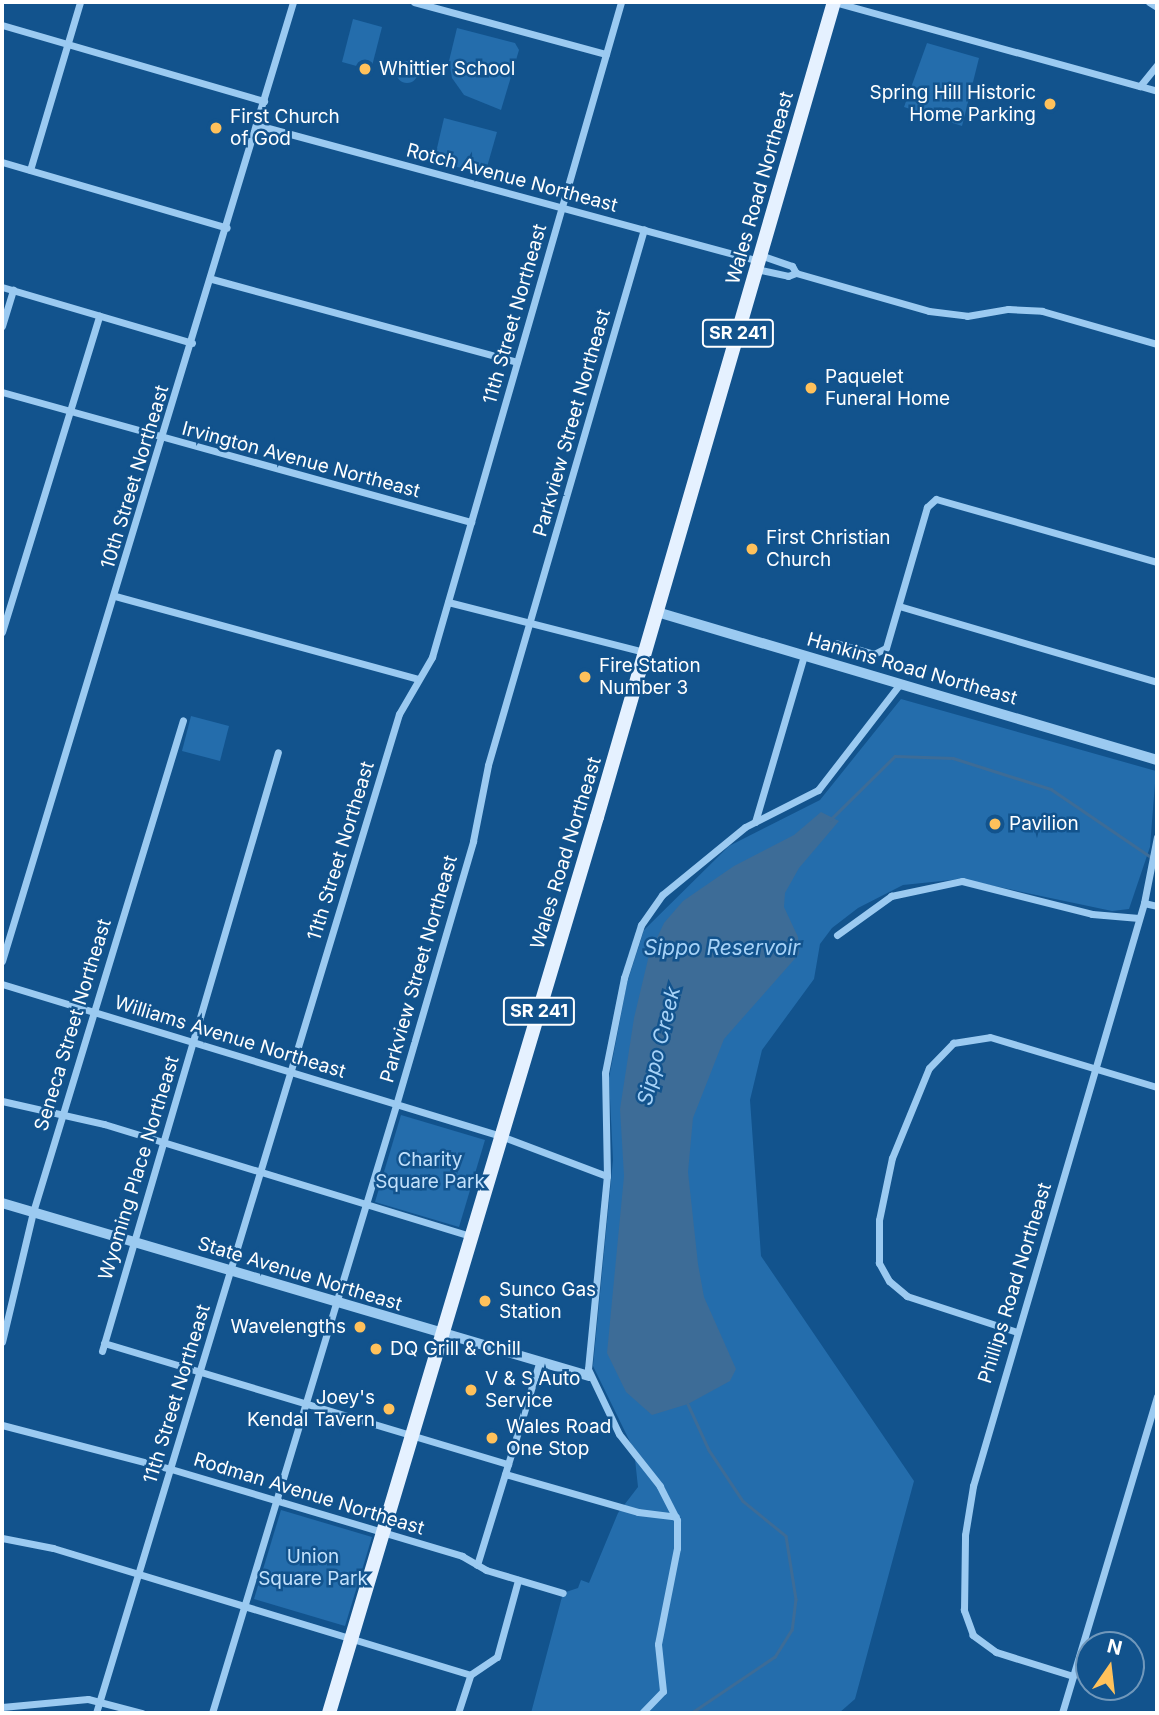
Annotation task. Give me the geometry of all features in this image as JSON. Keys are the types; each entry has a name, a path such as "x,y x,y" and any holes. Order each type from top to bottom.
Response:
{"main road":[{"name":"Wales Road Northeast","path":"329,1713 645,653 834,2"}],"street":[{"path":"30,170 80,2"},
{"name":"10th Street Northeast","path":"2,961 212,279 293,2"},
{"path":"414,2 606,54"},
{"name":"11th Street Northeast","path":"96,1713 399,714 432,657 621,2"},
{"path":"834,2 1157,91"},
{"path":"1149,2 1157,7"},
{"path":"2,25 264,101"},
{"path":"1139,86 1157,65"},
{"name":"Rotch Avenue Northeast","path":"257,125 758,261"},
{"path":"2,162 227,228"},
{"name":"Parkview Street Northeast","path":"212,1713 396,1105 530,623 644,229"},
{"path":"758,261 788,276 796,273 946,315 1042,311 1157,344"},
{"path":"758,261 792,266 796,273"},
{"path":"212,279 517,362"},
{"path":"2,286 192,343"},
{"path":"2,326 13,290"},
{"path":"2,632 99,316"},
{"name":"Irvington Avenue Northeast","path":"2,392 163,439 471,522"},
{"path":"836,643 882,652 899,606 926,510 933,500 946,500 1157,562"},
{"path":"115,596 418,679"},
{"path":"448,602 645,653"},
{"path":"899,606 1157,681"},
{"name":"Hankins Road Northeast","path":"657,612 1157,760"},
{"path":"755,822 804,655"},
{"path":"642,1713 663,1692 658,1644 677,1548 676,1517 660,1486 619,1434 589,1376 607,1176 605,1073 624,978 641,925 662,895 755,822 818,790 900,684"},
{"name":"Seneca Street Northeast","path":"2,1342 33,1212 183,720"},
{"name":"Wyoming Place Northeast","path":"201,1370 103,1347 278,752"},
{"name":"Phillips Road Northeast","path":"1073,1676 990,1649 973,1635 964,1610 967,1517 1017,1332 1144,903 1157,837"},
{"path":"837,935 891,896 962,881 1099,915 1139,918"},
{"path":"1144,903 1157,906"},
{"name":"Williams Avenue Northeast","path":"2,984 192,1041 290,1074 501,1136 607,1176"},
{"path":"1017,1332 926,1304 899,1292 889,1281 877,1250 892,1158 929,1068 953,1043 990,1037 1157,1087"},
{"path":"2,1101 163,1143 471,1236"},
{"name":"State Avenue Northeast","path":"2,1203 441,1335 589,1376"},
{"path":"477,1565 539,1363"},
{"path":"201,1370 508,1464"},
{"path":"1062,1713 1157,1396"},
{"name":"Rodman Avenue Northeast","path":"2,1425 171,1469 462,1556 477,1565 563,1593"},
{"path":"505,1474 638,1512 676,1517"},
{"path":"2,1538 53,1548 470,1675"},
{"path":"458,1713 470,1675 497,1657 518,1580"},
{"path":"2,1707 100,1701 142,1713"}],"green space":[{"path":"353,19 382,27 371,70 342,62"},
{"path":"457,28 515,43 519,50 501,110 464,95 452,78 449,61"},
{"path":"927,43 979,58 962,126 904,107"},
{"path":"407,61 415,64 418,72 415,80 407,83 399,80 396,72 399,64"},
{"path":"444,118 497,132 485,174 434,161"},
{"path":"901,699 1156,771 1150,847 1129,909 1112,911 961,879 903,885 858,908 832,928 820,944 814,979 762,1050 750,1100 761,1256 914,1481 855,1699 839,1713 531,1713 563,1593 578,1588 581,1580 589,1583 618,1513 638,1487 634,1450 593,1366 613,1160 609,1078 627,983 644,930 729,846 820,800"},
{"path":"191,716 229,726 220,761 182,751"},
{"name":"Charity Square Park","path":"401,1115 485,1140 459,1227 375,1202"},
{"name":"Union Square Park","path":"281,1510 372,1537 345,1626 254,1599"}],"water":[{"name":"Sippo Reservoir","path":"821,812 839,821 799,868 785,893 784,907 798,937 799,954 724,1039 693,1118 688,1172 698,1264 704,1297 736,1369 730,1381 688,1404 652,1415 626,1392 607,1353 624,1176 620,1109 634,1018 649,955 664,923 683,901 734,866 794,835"}],"waterway":[{"name":"Sippo Creek","path":"830,820 895,756 953,758 1051,789 1157,861"},
{"name":"Sippo Creek","path":"688,1404 709,1450 743,1501 786,1536 796,1599 792,1630 775,1657 692,1713"}],"place":[{"name":"Whittier School","path":"365,69"},
{"name":"Spring Hill Historic Home Parking","path":"1050,104"},
{"name":"First Church of God","path":"216,128"},
{"name":"Paquelet Funeral Home","path":"811,388"},
{"name":"First Christian Church","path":"752,549"},
{"name":"Fire Station Number 3","path":"585,677"},
{"name":"Pavilion","path":"995,824"},
{"name":"Sunco Gas Station","path":"485,1301"},
{"name":"Wavelengths","path":"360,1327"},
{"name":"DQ Grill & Chill","path":"376,1349"},
{"name":"V & S Auto Service","path":"471,1390"},
{"name":"Joey's Kendal Tavern","path":"389,1409"},
{"name":"Wales Road One Stop","path":"492,1438"}]}
